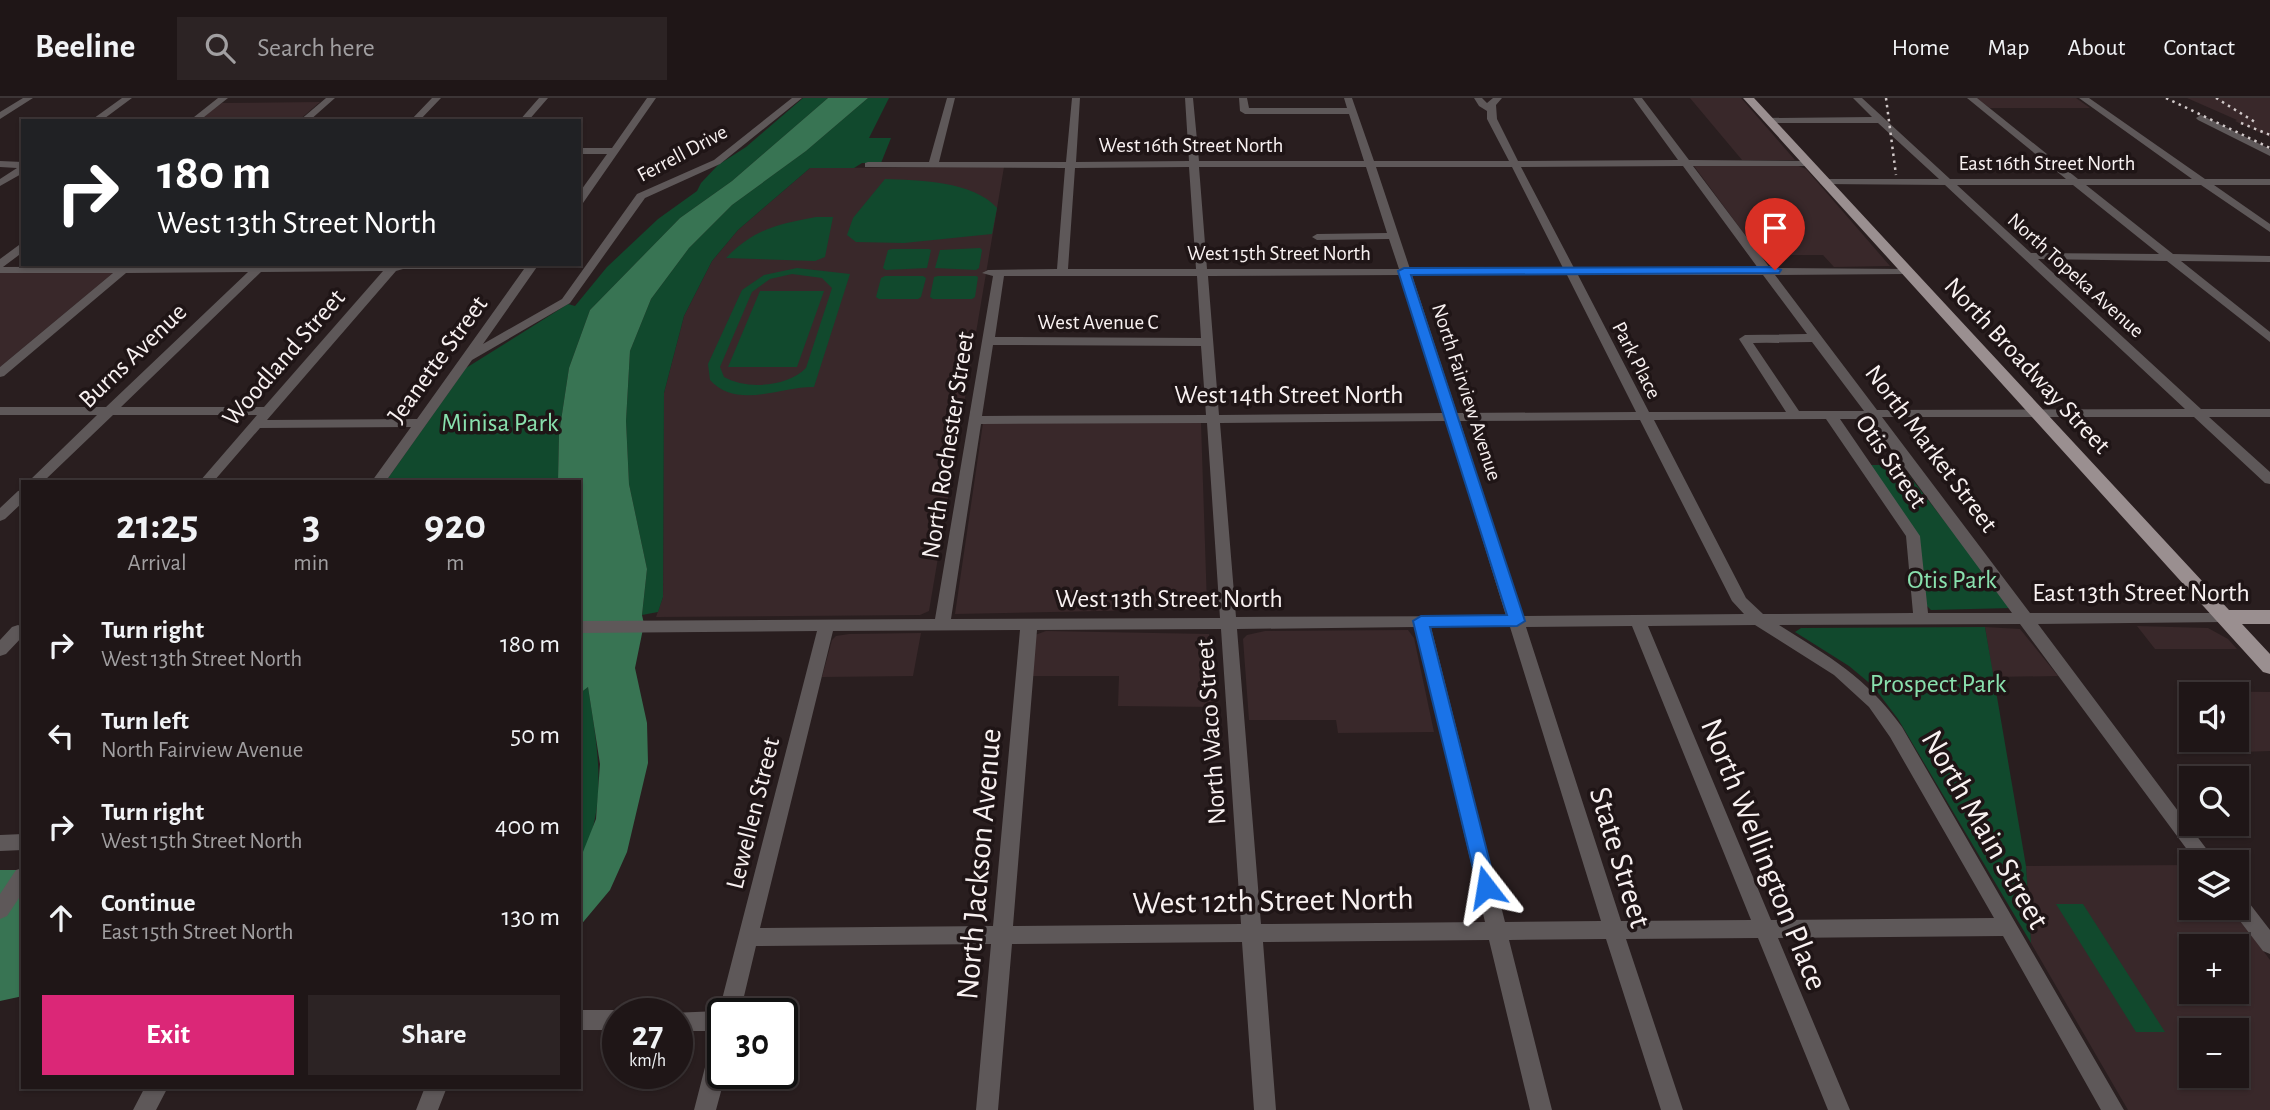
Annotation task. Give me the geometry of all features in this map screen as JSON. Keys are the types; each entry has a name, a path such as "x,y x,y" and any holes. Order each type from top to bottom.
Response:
{"main road":[{"name":"North Broadway Street","path":"1748,98 2270,667"},
{"name":"East 13th Street North","path":"2224,617 2270,617"}],"street":[{"path":"0,116 30,98"},
{"path":"96,119 128,98"},
{"path":"196,119 224,98"},
{"path":"305,119 331,98"},
{"path":"416,119 437,98"},
{"path":"525,119 544,98"},
{"path":"581,198 652,98"},
{"name":"Ferrell Drive","path":"469,357 566,301 641,196 727,155 799,98"},
{"path":"933,165 951,98"},
{"path":"1062,273 1076,98"},
{"name":"North Waco Street","path":"1189,98 1265,1110"},
{"path":"1243,98 1245,111 1352,111"},
{"name":"North Fairview Avenue","path":"1348,98 1517,621"},
{"name":"Park Place","path":"1478,98 1482,104 1495,104 1492,118 1644,416 1740,601 1760,621"},
{"name":"North Market Street","path":"1637,98 2198,850"},
{"name":"North Topeka Avenue","path":"1857,98 2270,480"},
{"path":"1971,98 2270,338"},
{"path":"2083,98 2270,229"},
{"path":"2201,118 2270,153"},
{"path":"1768,120 1881,120"},
{"path":"581,151 615,151"},
{"path":"1515,164 1808,163"},
{"path":"0,164 21,166"},
{"name":"West 16th Street North","path":"868,165 1515,164"},
{"path":"0,183 21,167"},
{"name":"East 16th Street North","path":"1825,182 2270,182"},
{"path":"1317,237 1393,236"},
{"path":"0,264 21,248"},
{"path":"2027,256 2270,259"},
{"path":"0,270 394,266"},
{"name":"Woodland Street","path":"208,480 394,266"},
{"name":"Jeanette Street","path":"380,480 533,266"},
{"path":"0,373 127,267"},
{"name":"Burns Avenue","path":"37,480 260,267"},
{"name":"West 15th Street North","path":"994,273 1906,271"},
{"name":"North Rochester Street","path":"942,624 988,341 994,273"},
{"path":"1795,415 1745,339 1818,338"},
{"name":"West Avenue C","path":"988,341 1207,342"},
{"path":"0,411 268,411"},
{"name":"West 14th Street North","path":"976,419 1875,415 1884,412 2270,413"},
{"name":"Otis Street","path":"1830,415 1913,536 1920,619"},
{"path":"257,424 422,423"},
{"path":"0,516 21,496"},
{"name":"East 13th Street North","path":"1760,621 2224,617"},
{"name":"North Wellington Place","path":"1637,620 1839,1110"},
{"path":"1421,621 1541,1110"},
{"name":"State Street","path":"1517,621 1611,929 1672,1110"},
{"name":"West 13th Street North","path":"581,627 1760,621"},
{"name":"North Main Street","path":"1760,621 1840,671 1875,703 1903,744 2113,1110"},
{"name":"North Jackson Avenue","path":"987,1110 1029,624"},
{"name":"Lewellen Street","path":"733,998 826,626"},
{"path":"0,631 20,631"},
{"path":"0,650 20,631"},
{"path":"0,843 21,842"},
{"path":"0,910 21,879"},
{"path":"2249,913 2263,926 2270,946"},
{"name":"West 12th Street North","path":"749,937 2009,927"},
{"path":"581,1020 602,1020"},
{"path":"144,1110 156,1089"},
{"path":"427,1110 435,1089"},
{"path":"705,1110 710,1089"}],"shaded area":[{"path":"828,98 868,98 806,151 732,205 689,248 651,299 630,351 626,421 629,484 647,569 642,615 644,624 635,668 647,723 648,763 627,852 610,890 581,925 581,857 596,819 600,764 588,687 581,692 581,480 558,480 559,434 569,368 590,310 680,218 732,181"},
{"path":"1690,98 1741,98 1795,160 1742,160"},
{"path":"1976,98 2076,98 2090,108 1990,108"},
{"path":"2187,98 2270,98 2270,137 2235,121 2237,120"},
{"path":"320,102 300,119 200,119 222,103"},
{"path":"1796,165 1806,169 1890,266 1834,267 1823,255 1760,255 1694,166"},
{"path":"1004,167 929,611 920,615 656,617 663,597 664,393 684,316 712,261 738,230 810,168"},
{"path":"0,273 113,273 0,367"},
{"path":"983,423 1201,423 1207,605 1197,609 955,614"},
{"path":"2137,626 2208,628 2228,639 2237,649 2155,649"},
{"path":"1985,627 2020,629 2058,676 1993,677"},
{"path":"1408,630 1414,638 1434,732 1338,733 1336,720 1249,720 1243,639 1247,635 1265,631"},
{"path":"1046,631 1209,634 1216,707 1118,706 1119,676 1029,676 1035,635"},
{"path":"921,633 913,676 822,677 832,640 836,636"},
{"path":"2249,692 2270,692 2270,751 2249,752"},
{"path":"2179,865 2179,920 2241,920 2270,960 2270,1110 2128,1110 2031,943 2026,866"},
{"path":"0,870 21,870 21,996 0,1001"}],"green space":[{"name":"Minisa Park","path":"803,98 828,98 732,181 680,218 590,310 569,368 559,434 558,480 387,480 466,368 568,304 575,306 607,267 658,219 697,191 718,165 746,147"},
{"path":"868,98 889,98 869,138 891,138 881,163 862,163 854,168 810,168 738,230 712,261 684,316 664,393 663,597 658,612 642,615 647,569 629,484 626,421 630,351 651,299 689,248 732,205 806,151"},
{"path":"885,179 944,184 974,192 997,208 992,234 904,243 856,242 847,235 853,218"},
{"path":"816,217 833,217 825,257 815,261 726,258 747,240 767,229"},
{"path":"980,248 979,268 976,270 935,268 940,250"},
{"path":"888,250 931,250 927,268 886,270 883,268"},
{"path":"797,268 850,274 814,387 760,394 733,394 710,380 708,364 742,290 764,275","holes":["792,274 822,278 832,288 806,368 778,383 744,384 724,377 720,367 752,292 770,279"]},
{"path":"923,276 926,278 921,297 879,299 876,297 881,278"},
{"path":"934,277 978,277 975,297 933,299 930,297"},
{"path":"760,291 824,291 797,367 728,367"},
{"name":"Otis Park","path":"1868,465 1901,465 2012,608 1931,610 1925,604 1916,536"},
{"name":"Prospect Park","path":"1985,627 2026,866 2031,943 1898,719 1873,686 1849,666 1795,632 1801,628"},
{"path":"588,687 595,731 598,798 595,820 581,858 581,692"},
{"path":"2056,904 2083,904 2165,1032 2136,1032"}],"railway":[{"path":"1886,98 1896,175"},
{"path":"2166,98 2270,148"},
{"path":"2216,98 2255,122"},
{"path":"2241,123 2270,135"}],"route":[{"path":"1486,887 1421,621 1517,621 1404,271 1775,270"}]}
